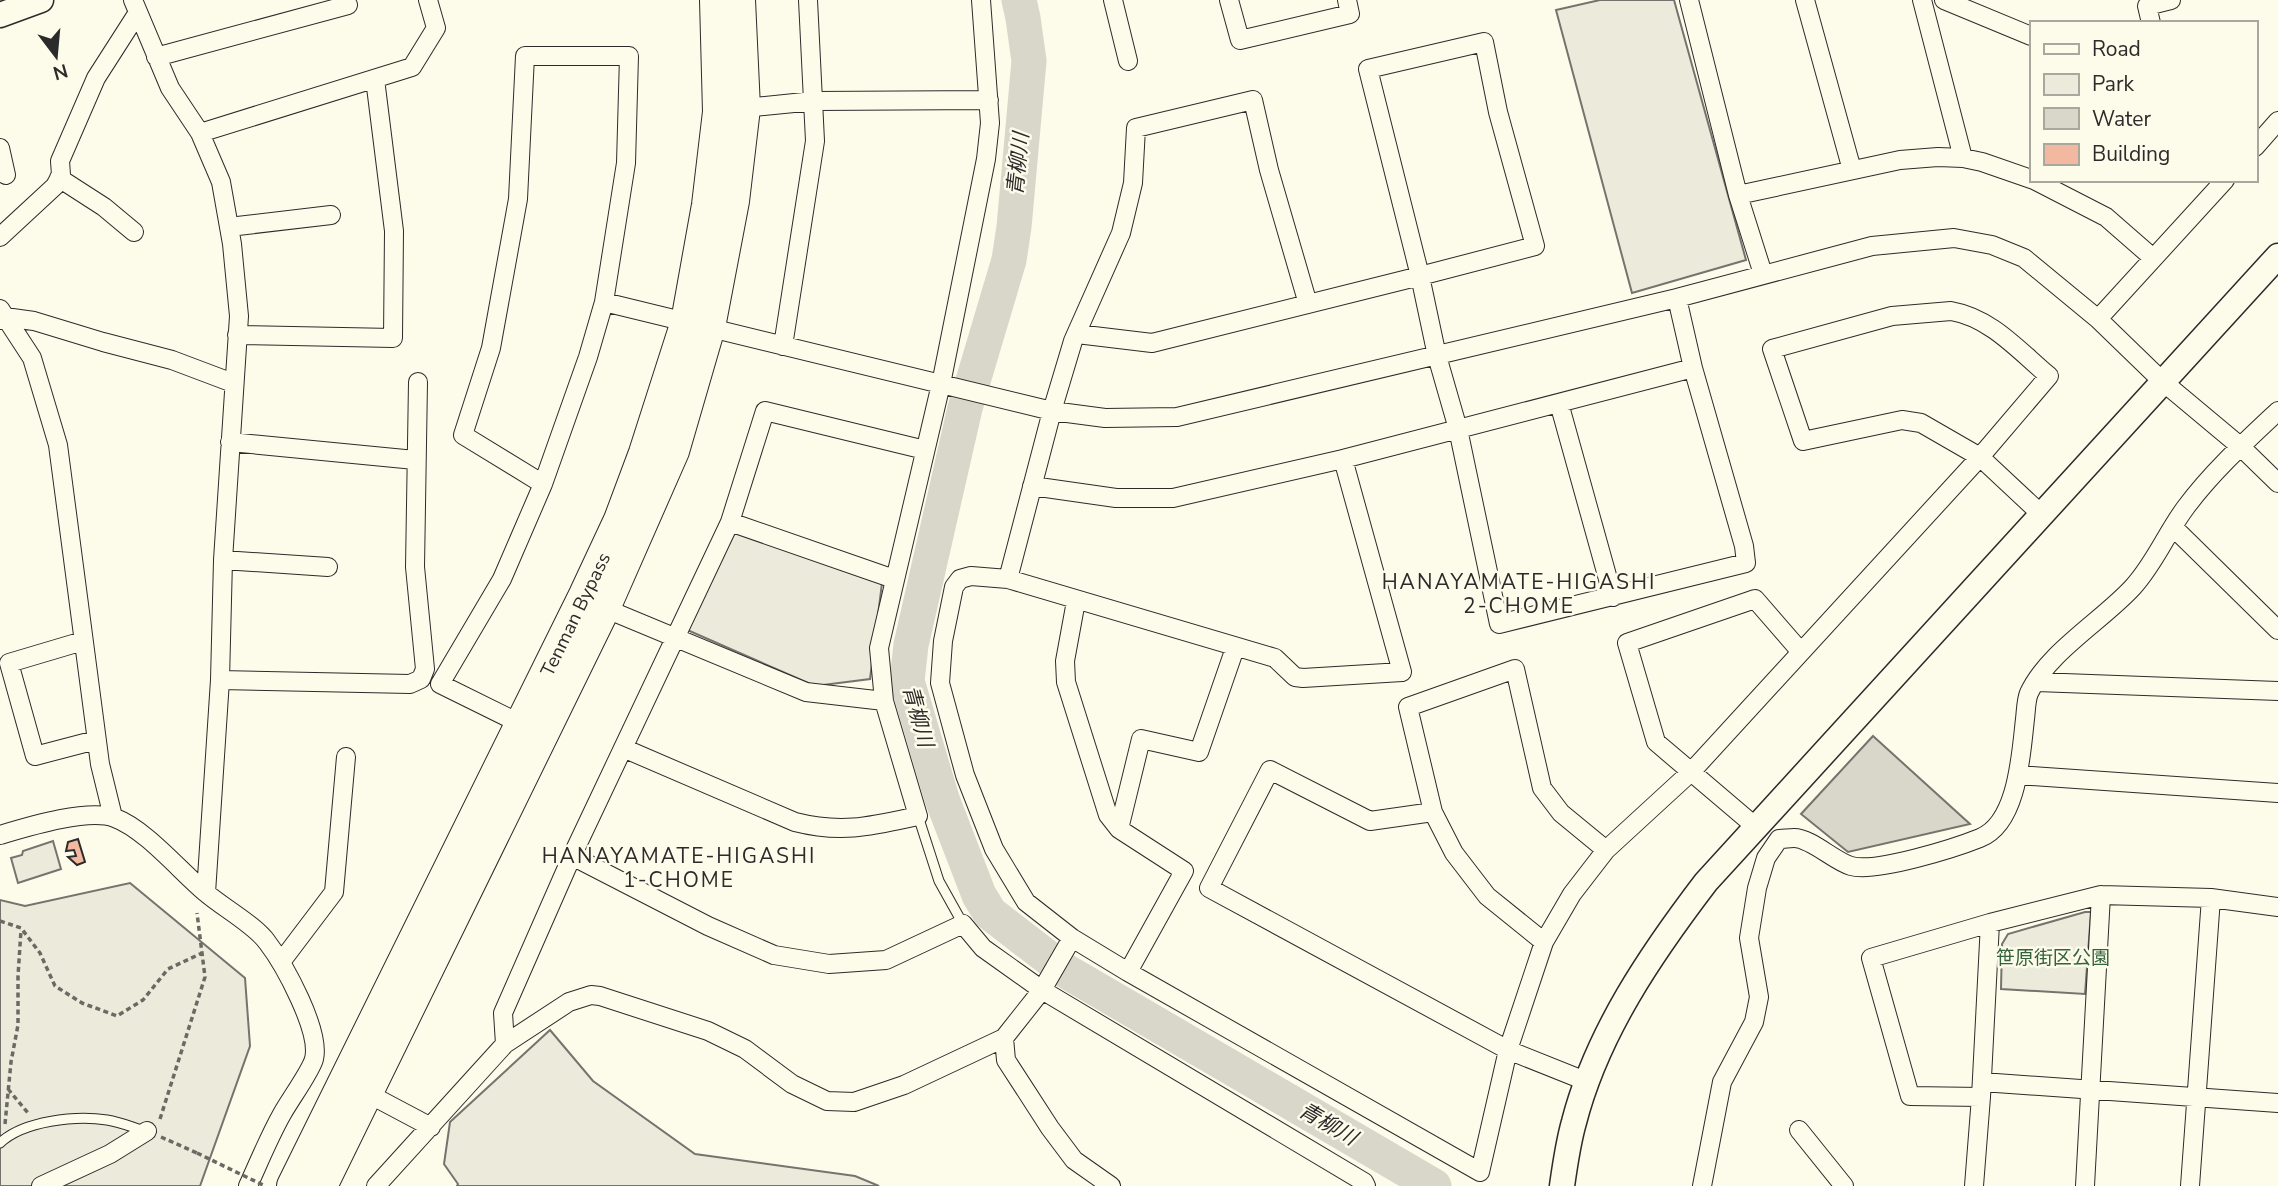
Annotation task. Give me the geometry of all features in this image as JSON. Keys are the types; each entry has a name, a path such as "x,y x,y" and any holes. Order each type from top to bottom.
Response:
{"highway":[{"name":"Tenman Bypass","path":"293,1186 620,520 698,325 719,112 716,0"},
{"name":"Tenman Bypass","path":"321,1186 365,1091 604,608 673,451 698,325 733,201 744,108 739,0"}],"street":[{"path":"0,15 41,0"},
{"path":"200,133 412,67 436,28 428,0"},
{"path":"783,346 815,141 808,0"},
{"path":"623,748 795,822 819,828 857,829 918,816 884,701 879,648 941,384 986,159 990,123 981,0"},
{"path":"1113,0 1128,61"},
{"path":"1229,0 1240,40 1350,14 1347,0"},
{"path":"1689,0 1738,195 1763,274"},
{"path":"1805,0 1852,170"},
{"path":"1922,0 1963,158"},
{"path":"1944,0 2030,36"},
{"path":"2151,21 2147,6 2171,0"},
{"path":"135,7 170,88 200,133 221,183 229,226 239,316 233,383 223,561 220,680 206,893"},
{"path":"0,237 55,186 59,178 60,161 96,78 135,7"},
{"path":"156,57 349,9"},
{"path":"1077,334 1152,343 1420,276 1535,246 1499,112 1484,42 1368,69 1420,276 1437,356 1458,429 1499,624 1746,563 1744,546 1693,368 1677,298"},
{"path":"521,724 440,684 502,579 543,484 604,302 626,163 629,56 525,56 518,199 491,348 463,435 543,484"},
{"path":"237,335 393,338 394,231 375,79"},
{"path":"744,108 814,101 989,100"},
{"path":"1008,579 1052,411 1077,334 1121,233 1133,183 1136,128 1253,100 1269,170 1308,304"},
{"path":"2257,144 2278,121"},
{"path":"0,148 6,175"},
{"path":"1738,195 1900,160 1938,157 1982,162 2030,179"},
{"path":"59,178 104,207 134,232"},
{"path":"2039,182 2106,218 2153,258"},
{"path":"2098,319 2223,182"},
{"path":"229,226 331,215"},
{"path":"604,302 1052,411 1105,418 1177,417 1677,298 1872,246 1954,238 1992,246 2024,258 2098,319 2162,381 2241,447 2278,483"},
{"path":"1562,1186 1574,1121 1588,1082 1615,1022 1668,932 1706,883 1756,827 2278,256"},
{"path":"1343,459 1402,672 1295,677 1275,659 1008,579 971,576 960,579 954,587 943,641 940,683 965,775 994,849 1026,902 1072,938 1128,972 1480,1172 1508,1050 1544,942 1572,894 1606,850 1692,771 1980,457 2049,376 1988,324 1971,314 1951,311 1892,316 1772,349 1803,442 1902,420 1921,422 1980,457 2041,514"},
{"path":"2,315 34,321 172,359 233,383"},
{"path":"2,315 32,358 58,445 96,740 113,817"},
{"path":"1032,486 1116,498 1172,498 1343,459 1693,368"},
{"path":"220,680 410,684 421,679 425,668 415,567 418,382"},
{"path":"1559,402 1613,597"},
{"path":"505,1044 503,1013 572,856 730,522 765,411 925,450"},
{"path":"1702,1186 1722,1082 1754,1022 1759,997 1749,937 1757,888 1766,858 1779,839 1797,838 1850,865 1868,868 1906,860 1983,837 2008,808 2018,775 2029,694 2036,682 2054,658 2133,587 2185,508 2278,411"},
{"path":"230,442 415,460"},
{"path":"730,522 894,579"},
{"path":"2174,528 2278,630"},
{"path":"223,561 328,566"},
{"path":"1756,827 1656,742 1627,643 1755,599 1801,652"},
{"path":"1076,601 1065,661 1066,682 1108,816 1119,829 1184,871 1128,972"},
{"path":"604,608 806,692 884,701"},
{"path":"83,641 9,663 35,756 96,740"},
{"path":"1119,829 1141,739 1199,752 1235,648"},
{"path":"1544,942 1487,896 1454,853 1433,812 1408,707 1514,669 1542,788 1561,813 1606,850"},
{"path":"2036,682 2278,691"},
{"path":"281,962 334,892 346,757"},
{"path":"1433,812 1370,821 1270,771 1209,888 1508,1050 1588,1082"},
{"path":"2018,775 2278,793"},
{"path":"0,835 40,823 74,817 113,817 129,825 206,893 265,939 294,986 313,1035 314,1058 281,1116 248,1186"},
{"path":"572,856 708,926 774,955 829,964 886,960 963,924 983,948 1042,990 1364,1182 1366,1186"},
{"path":"2085,1186 2101,895"},
{"path":"2278,906 2211,898 2101,895 1990,923 1871,958 1910,1096 1982,1089 2090,1089 2278,1103"},
{"path":"2190,1186 2211,898"},
{"path":"1974,1186 1990,923"},
{"path":"376,1186 505,1044 569,1002 591,995 600,996 708,1031 745,1049 792,1084 827,1101 854,1102 904,1085 1004,1038 1042,990 1072,938"},
{"path":"1004,1038 1006,1060 1050,1128 1074,1160 1111,1186"},
{"path":"365,1091 431,1127"},
{"path":"1800,1130 1844,1186"},
{"path":"41,1186 110,1154 148,1131"}],"lane":[{"path":"918,816 939,881 963,924"},
{"path":"2,1141 9,1134 55,1120 105,1120 148,1131"}],"path":[{"path":"197,912 205,977 159,1121 148,1131 265,1186"},
{"path":"0,921 22,928 40,953 55,986 82,1003 117,1016 143,1000 168,969 202,953"},
{"path":"2,1141 18,1025 22,928"},
{"path":"8,1089 38,1125"}],"green space":[{"path":"1600,0 1674,0 1746,260 1632,293 1556,10"},
{"path":"735,532 882,583 870,679 815,686 685,629"},
{"path":"130,883 245,978 250,1046 200,1186 0,1186 0,900 25,906"},
{"name":"笹原街区公園","path":"2091,912 2085,994 2001,989 2002,944 2008,934"},
{"path":"550,1030 593,1081 695,1154 855,1176 879,1186 457,1186 444,1164 450,1122"}],"shaded area":[{"path":"53,841 61,869 18,883 11,858"}],"water":[{"path":"1873,736 1970,824 1848,852 1801,814"}],"building":[{"path":"78,839 85,862 77,865 68,857 76,856 74,850 66,851 68,842"}],"waterway":[{"name":"青柳川","path":"1019,0 1029,61 1009,260 965,408 911,645 907,681 942,799 979,895 990,913 1064,970 1434,1186"}],"district":[{"name":"HANAYAMATE-HIGASHI 2-CHOME","path":"1519,594"},
{"name":"HANAYAMATE-HIGASHI 1-CHOME","path":"679,868"}]}
